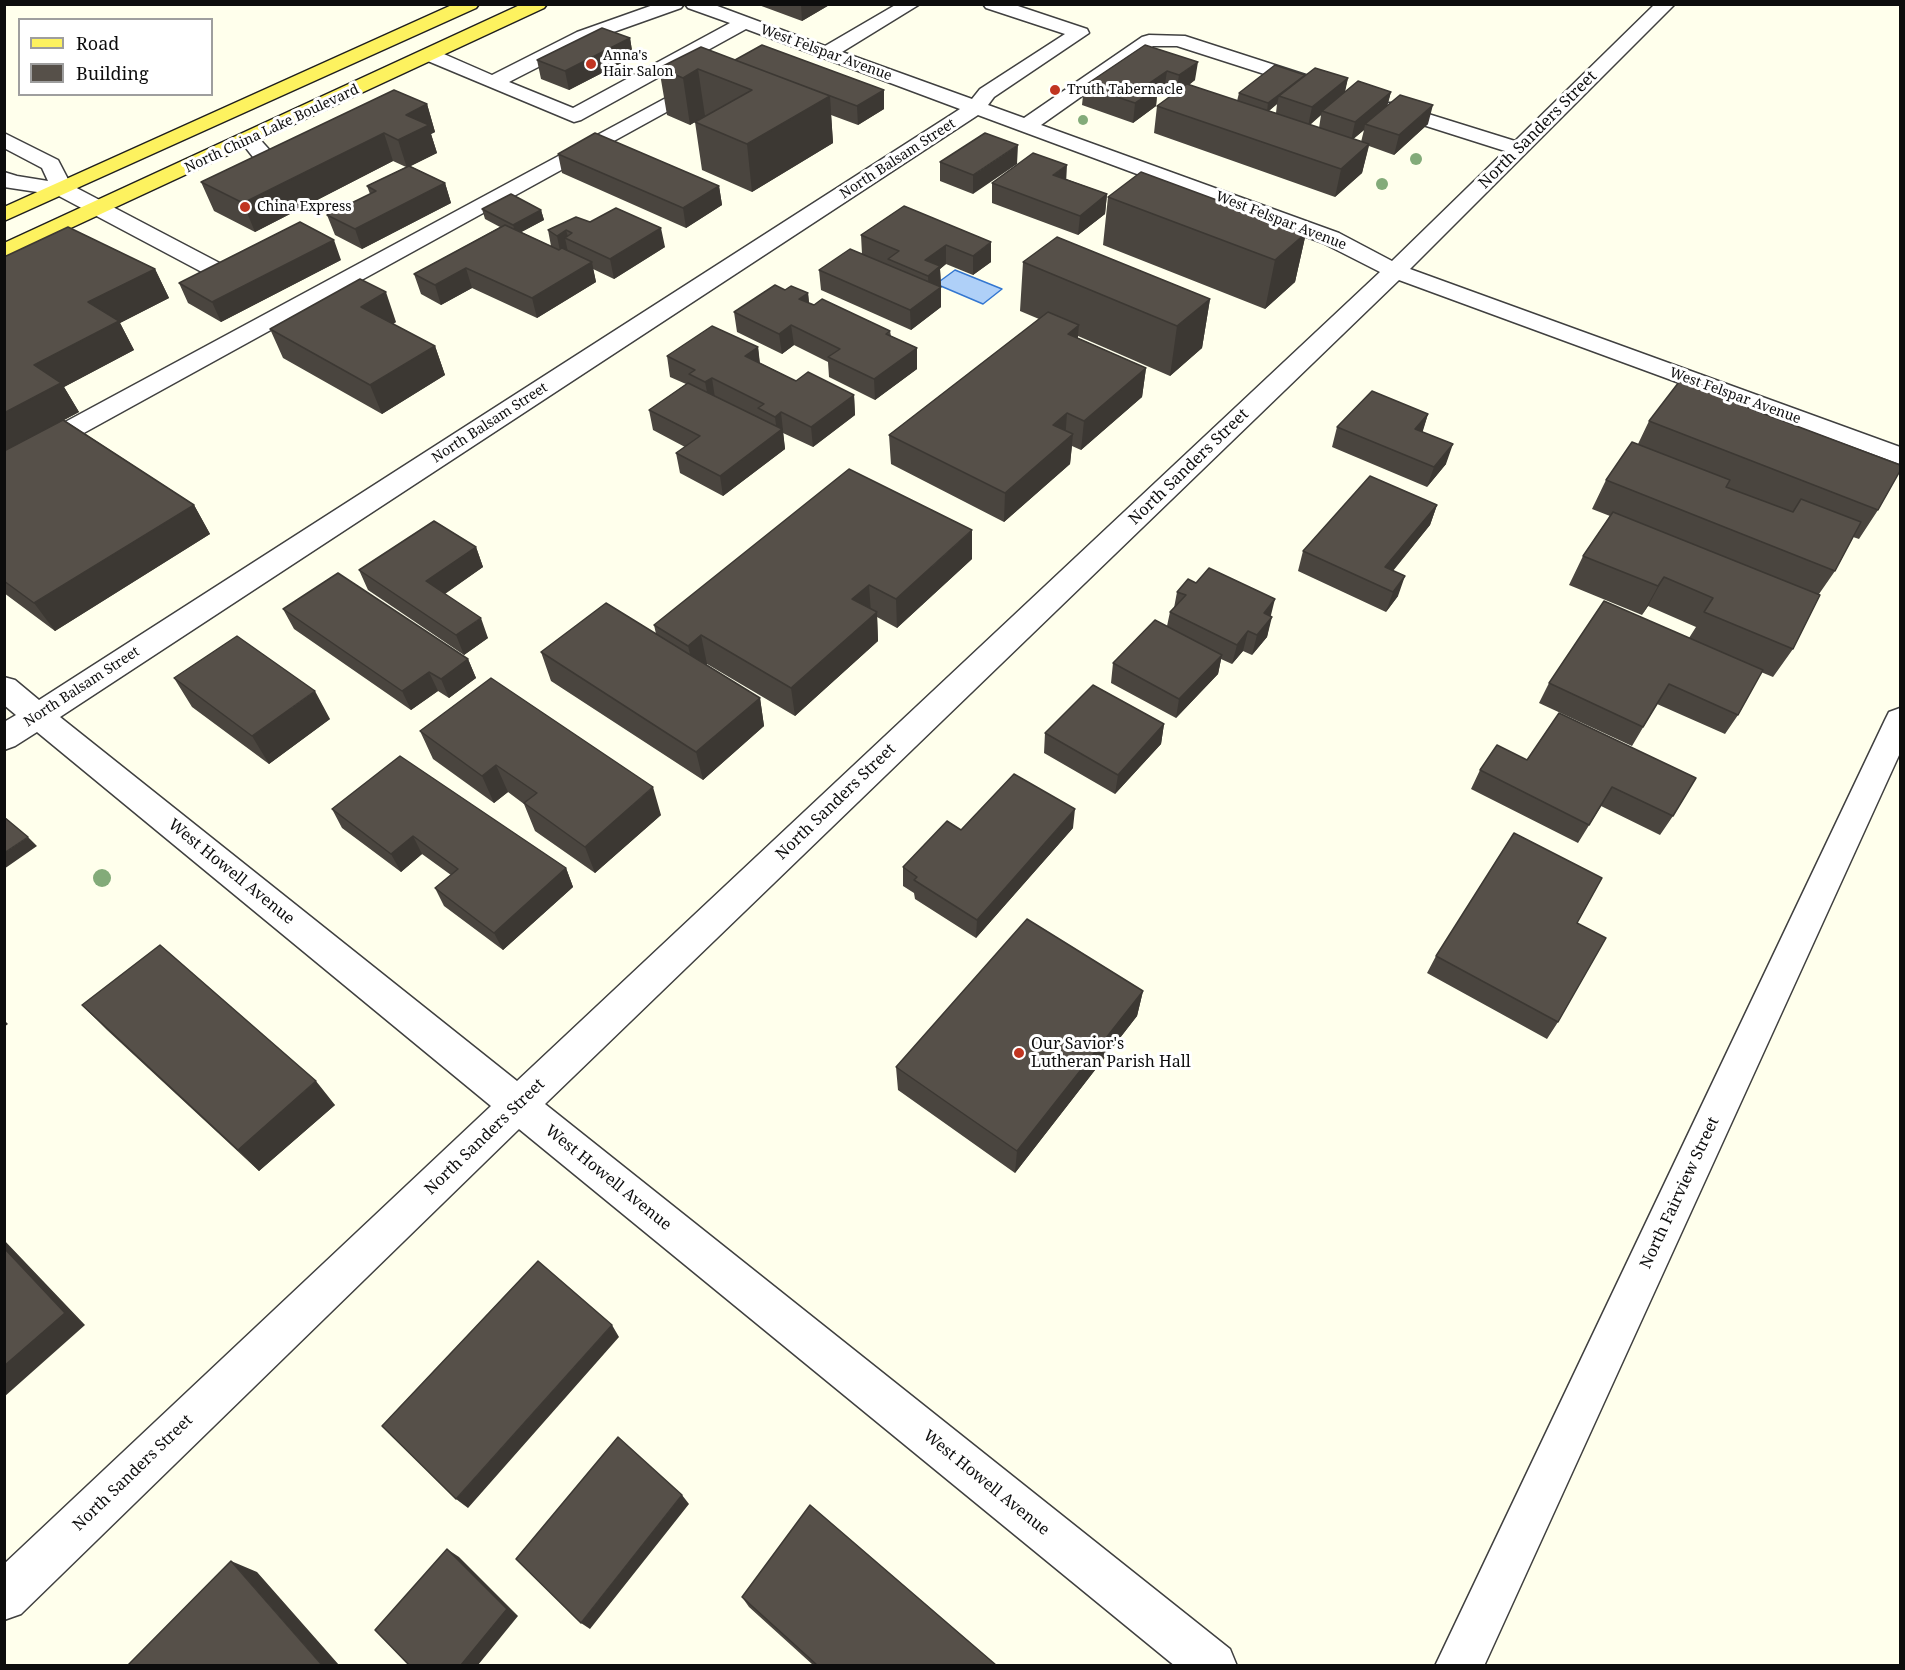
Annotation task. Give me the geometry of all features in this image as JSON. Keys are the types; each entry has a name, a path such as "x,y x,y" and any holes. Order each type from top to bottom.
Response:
{"main road":[{"name":"North China Lake Boulevard","path":"4,215 470,4"},
{"name":"North China Lake Boulevard","path":"4,252 538,4"}],"street":[{"path":"493,82 584,36 675,4"},
{"name":"West Felspar Avenue","path":"694,4 1331,238 1395,272 1900,456"},
{"path":"826,53 911,4"},
{"name":"North Balsam Street","path":"4,738 975,108 987,93 1080,33 992,4"},
{"name":"North Sanders Street","path":"4,1597 1395,272 1666,4"},
{"path":"430,55 574,116 744,23"},
{"path":"622,24 651,35"},
{"path":"766,50 787,39"},
{"path":"1026,126 1149,41 1178,40 1325,87"},
{"path":"671,43 691,50"},
{"path":"4,466 724,73"},
{"path":"1371,102 1519,149"},
{"path":"4,139 51,164 62,189"},
{"path":"249,139 276,169"},
{"path":"4,178 11,182 62,189 223,274"},
{"name":"West Howell Avenue","path":"4,688 518,1106 1213,1665"},
{"name":"North Fairview Street","path":"1459,1665 1900,720"}],"water":[{"path":"955,270 1002,289 983,304 936,284"}],"building":[{"path":"602,28 630,38 565,71 537,60"},
{"path":"762,45 884,90 857,106 735,60"},
{"path":"1145,45 1198,62 1179,75 1167,71 1148,84 1158,87 1135,103 1084,86"},
{"path":"701,47 830,96 747,144 695,122 752,90 698,69 683,78 659,68"},
{"path":"1275,65 1305,75 1268,103 1239,93"},
{"path":"1315,68 1348,78 1312,107 1279,96"},
{"path":"1358,81 1391,92 1355,122 1322,111"},
{"path":"1187,84 1369,144 1341,169 1157,106"},
{"path":"394,90 427,104 406,115 429,125 398,140 384,133 243,203 201,182"},
{"path":"1400,95 1433,105 1399,135 1365,124"},
{"path":"595,133 719,186 683,208 558,154"},
{"path":"985,133 1018,145 973,175 940,162"},
{"path":"1033,153 1067,165 1053,175 1107,194 1080,216 992,183"},
{"path":"409,166 445,183 355,229 327,215 376,191 367,186"},
{"path":"1141,172 1306,233 1275,260 1108,197"},
{"path":"511,194 541,210 513,225 482,209"},
{"path":"904,206 991,242 973,256 946,245 925,260 940,266 928,276 888,259 899,251 861,235"},
{"path":"616,208 661,228 610,259 565,238 572,233 566,230 557,236 548,230 576,217 590,222"},
{"path":"300,222 334,240 212,302 179,283"},
{"path":"505,225 559,250 562,248 592,262 532,298 466,268 435,285 414,274"},
{"path":"68,227 155,269 88,302 119,321 34,365 61,383 4,413 4,257"},
{"path":"1057,237 1210,299 1177,326 1023,262"},
{"path":"850,249 941,287 910,310 819,270"},
{"path":"360,279 386,292 361,307 435,346 370,385 270,329"},
{"path":"775,285 785,290 791,286 808,293 799,299 814,305 822,299 890,331 886,334 917,348 874,379 828,357 840,349 791,325 779,334 734,312"},
{"path":"1048,312 1079,325 1068,334 1146,368 1084,421 1067,413 1053,425 1073,434 1005,493 889,435"},
{"path":"712,326 758,347 745,356 796,381 808,372 854,395 811,427 781,412 775,417 758,408 764,404 712,378 705,382 689,374 695,370 667,356"},
{"path":"1682,378 1749,402 1746,407 1900,465 1900,471 1878,510 1649,421"},
{"path":"688,383 782,429 720,476 676,453 700,436 649,410"},
{"path":"1372,391 1428,414 1415,429 1453,444 1434,467 1337,427"},
{"path":"63,420 194,505 34,603 4,581 4,451"},
{"path":"1632,442 1730,480 1726,487 1793,512 1801,499 1861,522 1835,571 1606,480"},
{"path":"849,469 972,530 896,599 869,585 852,599 877,612 791,688 701,635 688,646 654,625"},
{"path":"1370,476 1437,505 1385,567 1405,576 1393,592 1303,551"},
{"path":"1613,512 1820,595 1793,649 1704,612 1713,598 1664,577 1658,586 1583,556"},
{"path":"434,521 476,547 426,581 481,618 456,635 359,570"},
{"path":"1209,568 1275,599 1264,613 1272,617 1257,635 1248,631 1237,645 1170,612 1186,595 1177,592 1188,579 1196,583"},
{"path":"338,573 468,659 441,679 429,672 402,691 283,609"},
{"path":"1604,601 1763,670 1738,715 1669,684 1643,727 1549,683"},
{"path":"606,603 760,698 696,752 541,652"},
{"path":"1155,620 1222,655 1179,699 1113,663"},
{"path":"237,636 315,691 252,736 174,678"},
{"path":"491,678 653,787 585,847 524,803 537,793 496,765 482,776 420,731"},
{"path":"1093,685 1164,724 1118,775 1045,733"},
{"path":"1559,713 1696,778 1673,816 1612,787 1589,825 1480,770 1497,745 1527,760"},
{"path":"400,756 566,868 494,933 435,888 458,869 413,836 391,854 332,809"},
{"path":"1014,774 1075,809 977,920 914,880 917,877 903,867 947,821 961,830"},
{"path":"4,817 28,837 4,853"},
{"path":"1514,833 1602,878 1577,923 1606,938 1558,1022 1436,956"},
{"name":"Our Savior's Lutheran Parish Hall","path":"1027,919 1143,991 1017,1151 896,1067"},
{"path":"160,945 316,1081 238,1150 82,1005"},
{"path":"4,1248 65,1313 4,1366"},
{"path":"538,1261 612,1325 456,1499 382,1426"},
{"path":"618,1437 682,1495 581,1623 516,1559"},
{"path":"810,1505 996,1665 817,1665 742,1597"},
{"path":"447,1549 507,1609 461,1665 409,1665 375,1630"},
{"path":"231,1561 322,1665 128,1665"}],"place":[{"name":"Anna's Hair Salon","path":"591,64"},
{"name":"Truth Tabernacle","path":"1055,90"},
{"name":"China Express","path":"245,207"},
{"name":"Our Savior's Lutheran Parish Hall","path":"1019,1053"}]}
